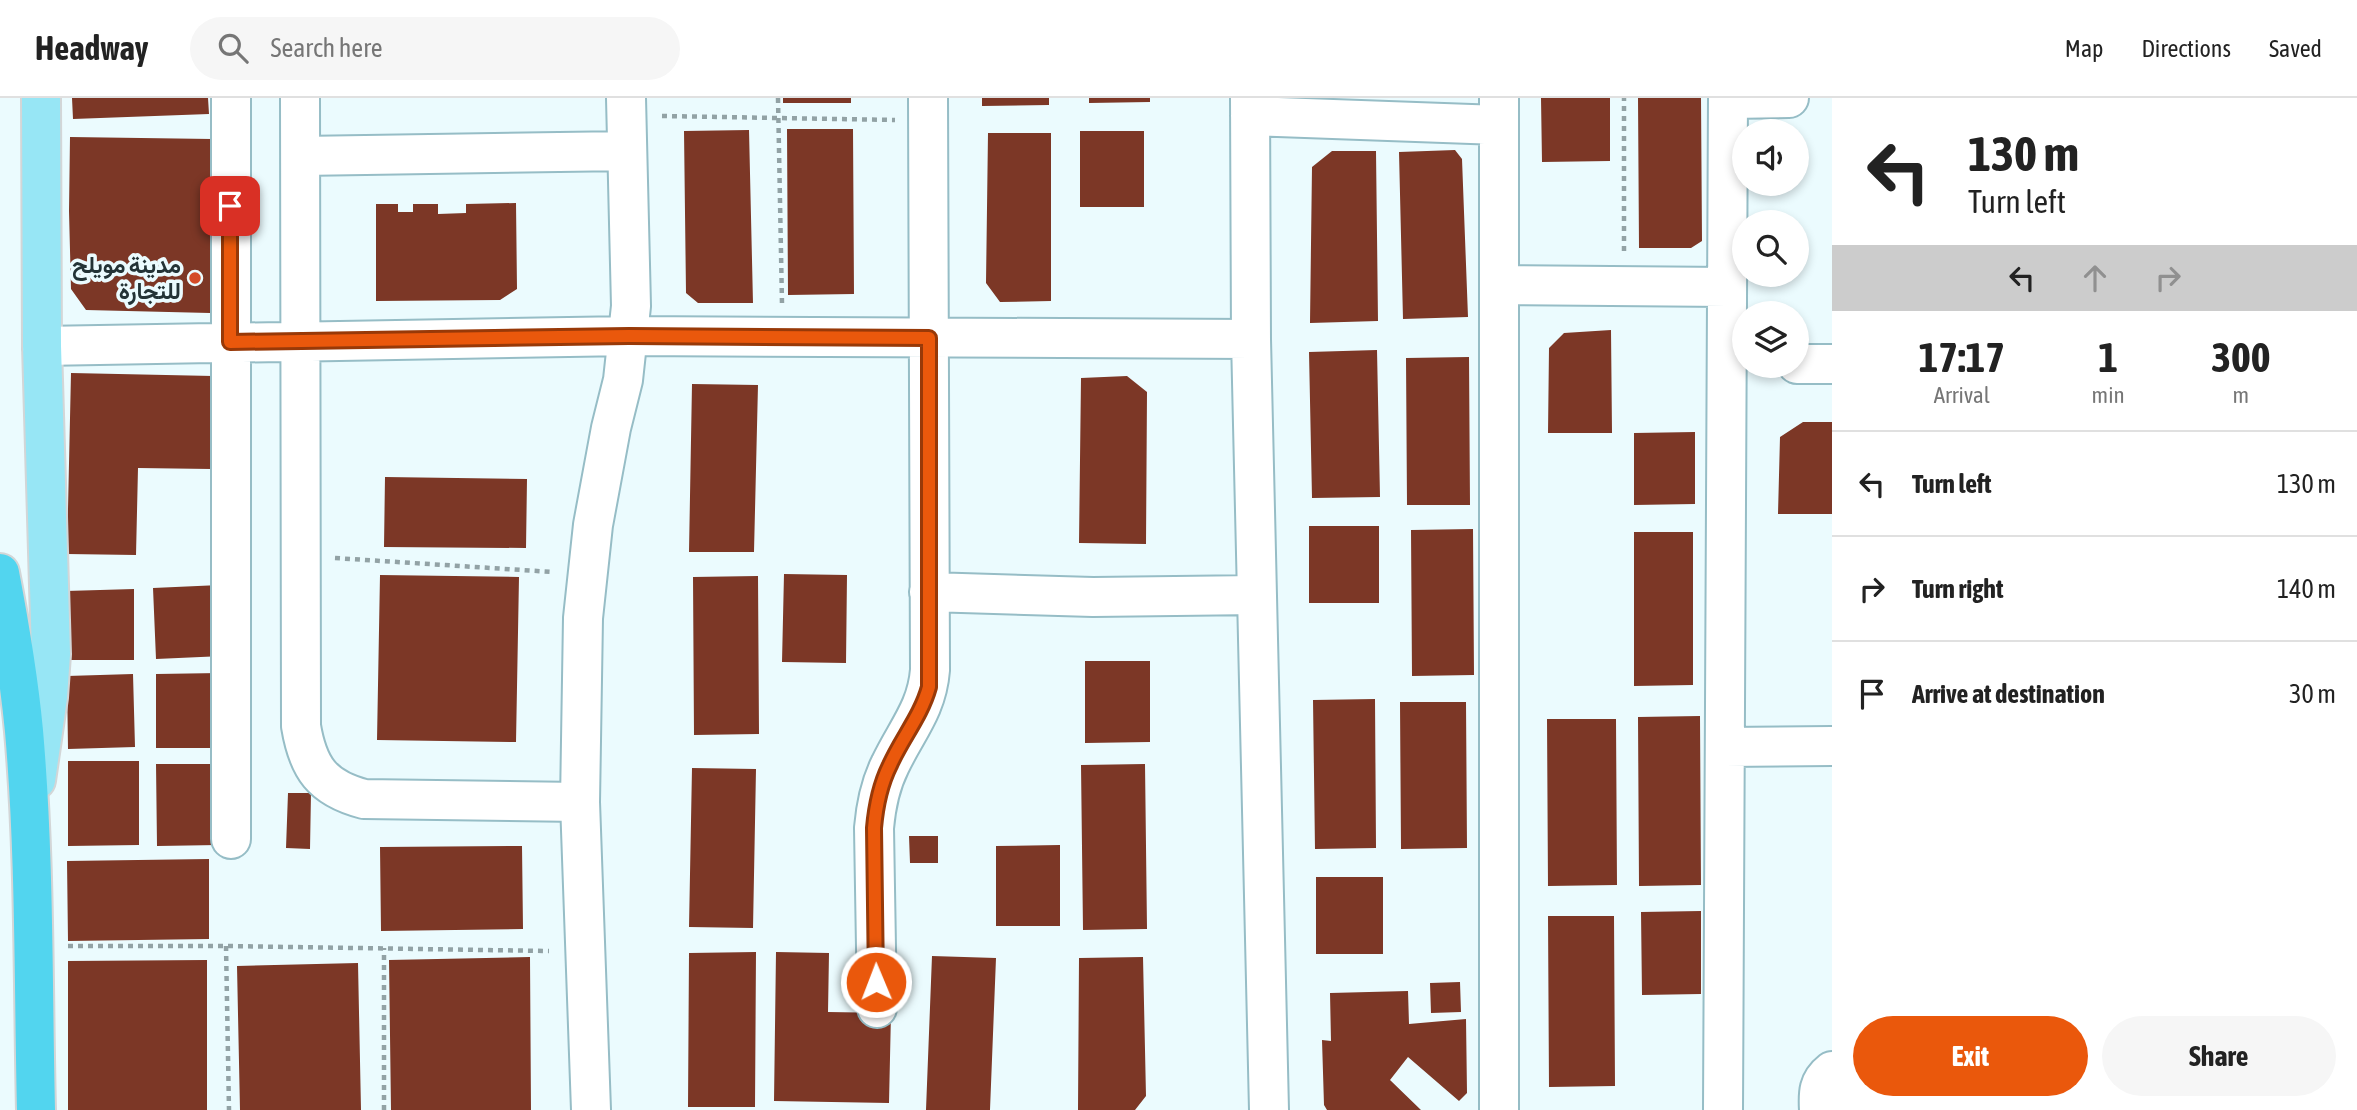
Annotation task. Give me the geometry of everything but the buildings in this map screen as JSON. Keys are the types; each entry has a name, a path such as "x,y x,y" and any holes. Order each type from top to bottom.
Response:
{"highway":[{"path":"0,573 22,719 30,830 36,1110"}],"main road":[{"path":"30,830 50,675 42,346 41,98"}],"street":[{"path":"231,98 231,839"},
{"path":"300,98 301,726 312,766 326,782 344,794 364,799 580,802"},
{"path":"1732,329 1727,287 1728,99 1789,98"},
{"path":"1269,1110 1251,339 1250,107 1499,111 1499,1110"},
{"path":"877,1008 874,828 876,805 890,763 924,703 929,687 928,109"},
{"path":"300,156 626,121 631,306 629,336 623,380 601,476 586,574 581,664 580,802 591,1110"},
{"path":"1499,285 1727,287"},
{"path":"42,346 629,336 1251,339"},
{"path":"1809,364 1832,364"},
{"path":"1723,1110 1725,747 1736,378"},
{"path":"929,592 1093,597 1257,595"},
{"path":"1725,747 1832,746"},
{"path":"1819,1110 1819,1087 1823,1078 1832,1071"}],"path":[{"path":"778,98 783,337"},
{"path":"1624,98 1624,286"},
{"path":"626,121 779,118 928,109"},
{"path":"302,556 586,574"},
{"path":"32,946 585,951"},
{"path":"226,946 229,1110"},
{"path":"384,948 384,1110"}],"place":[{"name":"مدينة مويلح للتجارة","path":"195,278"}],"route":[{"path":"230,206 230,342 629,336 929,338 929,687 924,703 890,763 876,805 876,982"}]}
